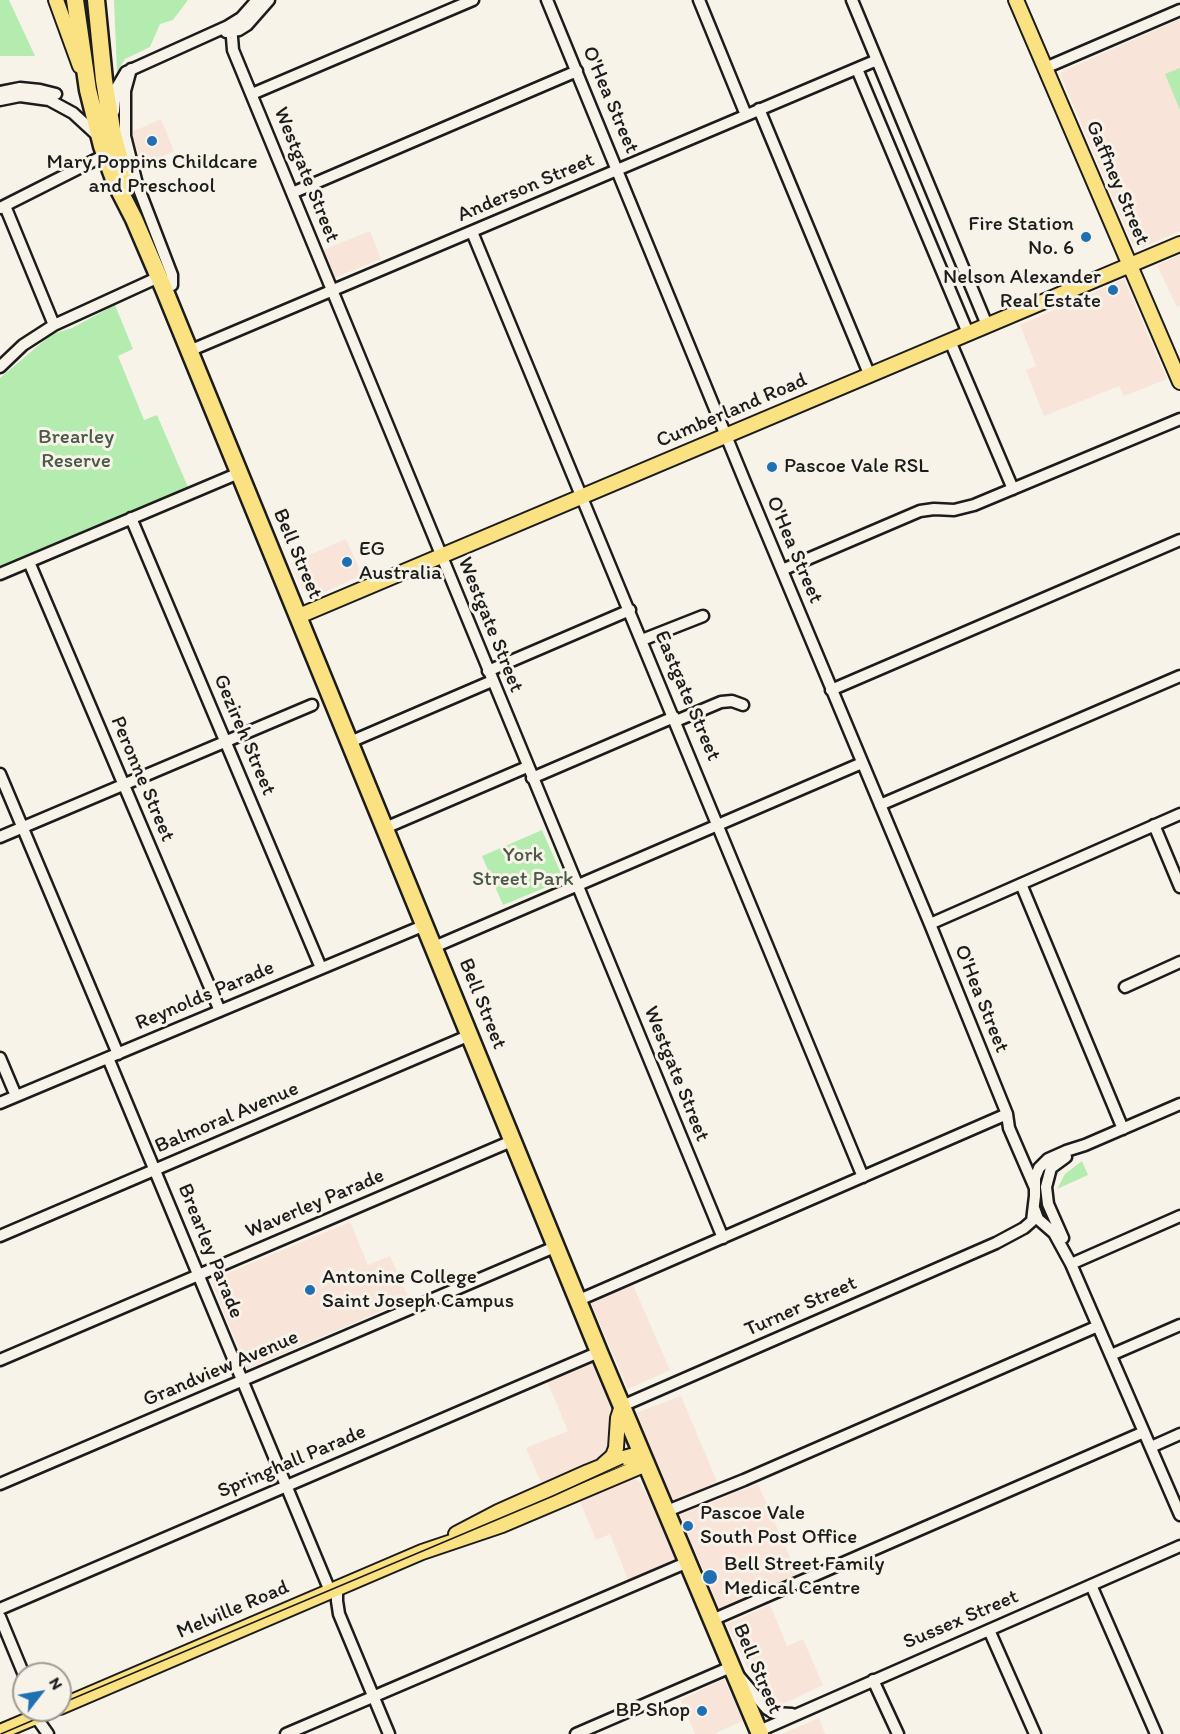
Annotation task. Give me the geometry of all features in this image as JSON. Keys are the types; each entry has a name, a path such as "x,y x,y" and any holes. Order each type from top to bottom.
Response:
{"highway":[{"path":"75,0 88,90 106,136"},
{"path":"96,0 104,80 106,136"},
{"name":"Bell Street","path":"106,136 105,154 115,182 134,219"},
{"name":"Bell Street","path":"106,136 134,219 299,616 599,1352 759,1733"}],"main road":[{"path":"56,0 88,90"},
{"name":"Gaffney Street","path":"1016,0 1180,382"},
{"name":"Cumberland Road","path":"299,616 1180,244"},
{"path":"602,1466 613,1456 616,1448 618,1418 622,1406"},
{"name":"Melville Road","path":"422,1552 498,1512 602,1466 644,1459"},
{"name":"Melville Road","path":"72,1702 422,1552 502,1525 644,1459"},
{"path":"0,1732 23,1722"}],"street":[{"path":"231,28 257,0"},
{"path":"0,100 20,96 49,100 73,113 106,136 116,89 123,74 134,67 210,35 231,28 242,29 269,0"},
{"path":"252,94 473,0"},
{"name":"O'Hea Street","path":"547,0 1007,1114 1015,1126 1027,1155 1045,1174 1040,1188"},
{"path":"699,0 746,115"},
{"path":"852,0 987,325"},
{"path":"1045,68 1180,10"},
{"name":"Westgate Street","path":"231,28 233,50 723,1238"},
{"name":"Anderson Street","path":"189,351 878,60"},
{"path":"0,367 23,345 54,325 161,283 172,285 172,275 137,184 125,136 125,91 134,67"},
{"path":"857,69 968,333"},
{"path":"292,193 577,71"},
{"path":"0,92 20,88 56,94"},
{"path":"759,109 870,376"},
{"path":"54,325 3,207 105,154"},
{"name":"Eastgate Street","path":"472,232 863,1177"},
{"path":"950,341 1013,489"},
{"path":"782,570 920,511 968,508 1180,419"},
{"path":"0,574 239,473"},
{"name":"Gezireh Street","path":"131,518 321,968"},
{"path":"831,690 1180,540"},
{"name":"Peronne Street","path":"29,562 220,1011"},
{"path":"350,742 630,610"},
{"path":"642,640 704,616"},
{"path":"880,805 1180,676"},
{"path":"532,778 721,702 732,700 743,705"},
{"path":"0,837 312,705"},
{"path":"434,947 862,764"},
{"path":"385,828 527,766"},
{"name":"Brearley Parade","path":"0,774 113,1056 155,1170 330,1591 337,1601 339,1614 389,1734"},
{"path":"930,924 1180,814"},
{"path":"1154,825 1180,887"},
{"path":"1021,884 1123,1129"},
{"name":"Reynolds Parade","path":"0,1103 425,925"},
{"path":"1125,987 1180,962"},
{"name":"Balmoral Avenue","path":"0,1236 470,1035"},
{"path":"0,1058 16,1096"},
{"path":"1039,1168 1055,1156 1180,1104"},
{"path":"579,1300 1007,1114"},
{"name":"O'Hea Street","path":"1007,1114 1009,1128 1040,1188"},
{"name":"Waverley Parade","path":"0,1360 514,1140"},
{"path":"1085,1145 1055,1164 1040,1188 1034,1208 1036,1216 1054,1233 1071,1264 1180,1515"},
{"path":"1040,1188 1070,1254 1071,1264"},
{"path":"1041,1222 1047,1210 1047,1204"},
{"name":"Turner Street","path":"622,1406 996,1243 1029,1225 1034,1208"},
{"path":"1071,1264 1180,1216"},
{"name":"Turner Street","path":"996,1243 1016,1239 1031,1232 1041,1222"},
{"name":"Grandview Avenue","path":"0,1484 557,1246"},
{"path":"1111,1355 1180,1325"},
{"path":"667,1512 1098,1326"},
{"name":"Springhall Parade","path":"0,1609 599,1352"},
{"path":"712,1620 1144,1432"},
{"path":"1151,1447 1180,1434"},
{"name":"Sussex Street","path":"759,1733 873,1680 1180,1546"},
{"path":"286,1734 688,1562"},
{"path":"1091,1585 1156,1734"},
{"path":"0,1617 19,1662"},
{"path":"989,1630 1035,1734"},
{"path":"576,1734 731,1667 767,1709 783,1715 801,1713"},
{"path":"873,1680 898,1734"}],"shaded area":[{"path":"1180,19 1180,231 1138,248 1134,247 1061,72"},
{"name":"Mary Poppins Childcare and Preschool","path":"161,119 174,151 141,166 132,132"},
{"path":"370,231 381,259 334,278 323,250"},
{"path":"1180,255 1180,306 1177,307 1157,265"},
{"path":"1124,279 1167,379 1124,396 1119,386 1044,416 1026,370 1036,366 1020,325"},
{"name":"EG Australia","path":"346,539 362,575 316,596 303,590 291,563"},
{"name":"Antonine College Saint Joseph Campus","path":"350,1222 368,1265 390,1256 409,1299 247,1369 211,1280"},
{"path":"633,1285 670,1370 628,1389 591,1303"},
{"path":"596,1361 613,1405 614,1445 602,1460 543,1487 526,1448 568,1431 547,1381"},
{"path":"681,1396 717,1482 674,1502 636,1413"},
{"path":"632,1478 639,1481 660,1518 680,1570 632,1589 610,1534 596,1540 580,1502"},
{"path":"758,1484 798,1576 720,1610 680,1515"},
{"path":"770,1605 787,1646 803,1639 823,1685 785,1703 775,1701 752,1677 727,1624"},
{"path":"724,1679 743,1721 714,1734 695,1734 681,1700"},
{"path":"819,1718 825,1734 782,1734"}],"green space":[{"path":"0,0 9,0 35,56 0,56"},
{"path":"114,0 188,0 173,20 160,24 150,47 125,59 117,72"},
{"path":"1180,68 1180,110 1165,74"},
{"name":"Brearley Reserve","path":"115,305 133,349 118,356 144,420 157,415 188,487 0,566 0,378 52,334 72,328"},
{"name":"York Street Park","path":"542,830 564,880 503,905 482,856"},
{"path":"1082,1161 1088,1175 1057,1189 1065,1174"}],"tram line":[{"path":"72,1699 553,1496 623,1464"},
{"path":"1,1734 29,1722"}],"place":[{"name":"Mary Poppins Childcare and Preschool","path":"152,141"},
{"name":"Fire Station No. 6","path":"1086,237"},
{"name":"Nelson Alexander Real Estate","path":"1113,290"},
{"name":"Pascoe Vale RSL","path":"772,467"},
{"name":"EG Australia","path":"347,562"},
{"name":"Antonine College Saint Joseph Campus","path":"310,1290"},
{"name":"Pascoe Vale South Post Office","path":"688,1526"},
{"name":"Bell Street Family Medical Centre","path":"710,1577"},
{"name":"BP Shop","path":"702,1711"}]}
